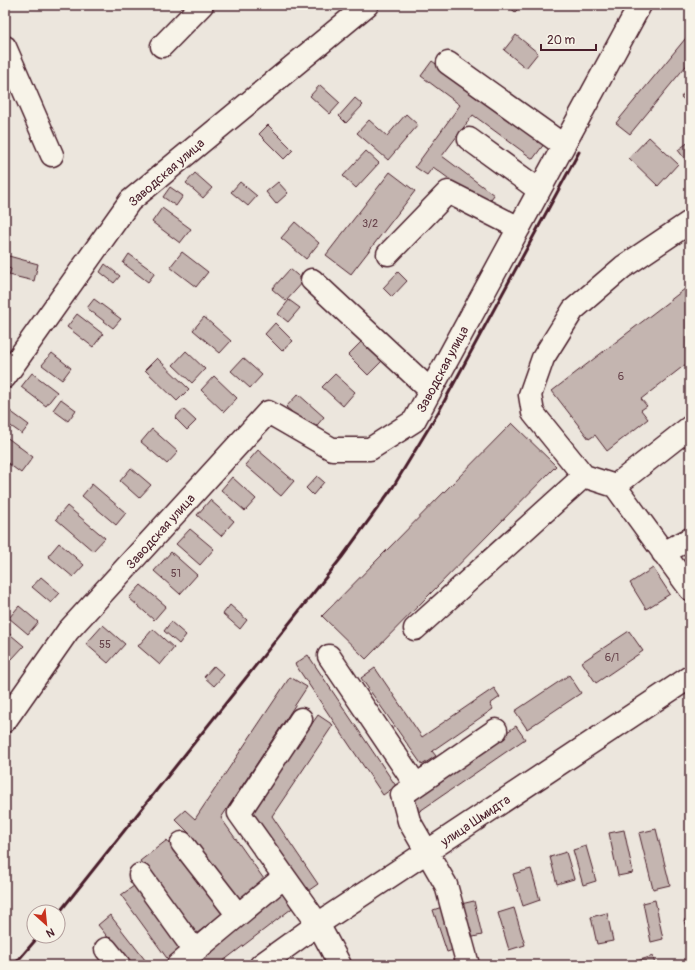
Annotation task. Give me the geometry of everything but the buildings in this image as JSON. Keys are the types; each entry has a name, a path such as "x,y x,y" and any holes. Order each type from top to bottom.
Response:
{"street":[{"path":"162,46 202,5"},
{"name":"Заводская улица","path":"5,377 130,201 367,5"},
{"name":"Заводская улица","path":"5,721 68,632 268,412 332,450 370,449 414,420 640,5"},
{"path":"5,47 52,155"},
{"path":"448,63 564,145"},
{"path":"469,139 539,190"},
{"path":"388,254 448,192 519,228"},
{"path":"690,222 623,267 574,310 543,358 530,396 533,413 584,476 615,486 690,589"},
{"path":"312,280 430,390"},
{"path":"615,486 690,426"},
{"path":"415,629 584,476"},
{"path":"663,552 690,539"},
{"path":"329,656 416,785"},
{"name":"улица Шмидта","path":"262,965 318,924 690,677"},
{"path":"301,719 239,813 318,924 340,965"},
{"path":"468,965 446,885 409,821 402,795 496,730"},
{"path":"182,843 238,915"},
{"path":"140,875 195,951"},
{"path":"178,965 284,876"}],"railway":[{"path":"66,904 342,557 393,487 439,411 579,152"},
{"path":"14,965 32,944"}]}
